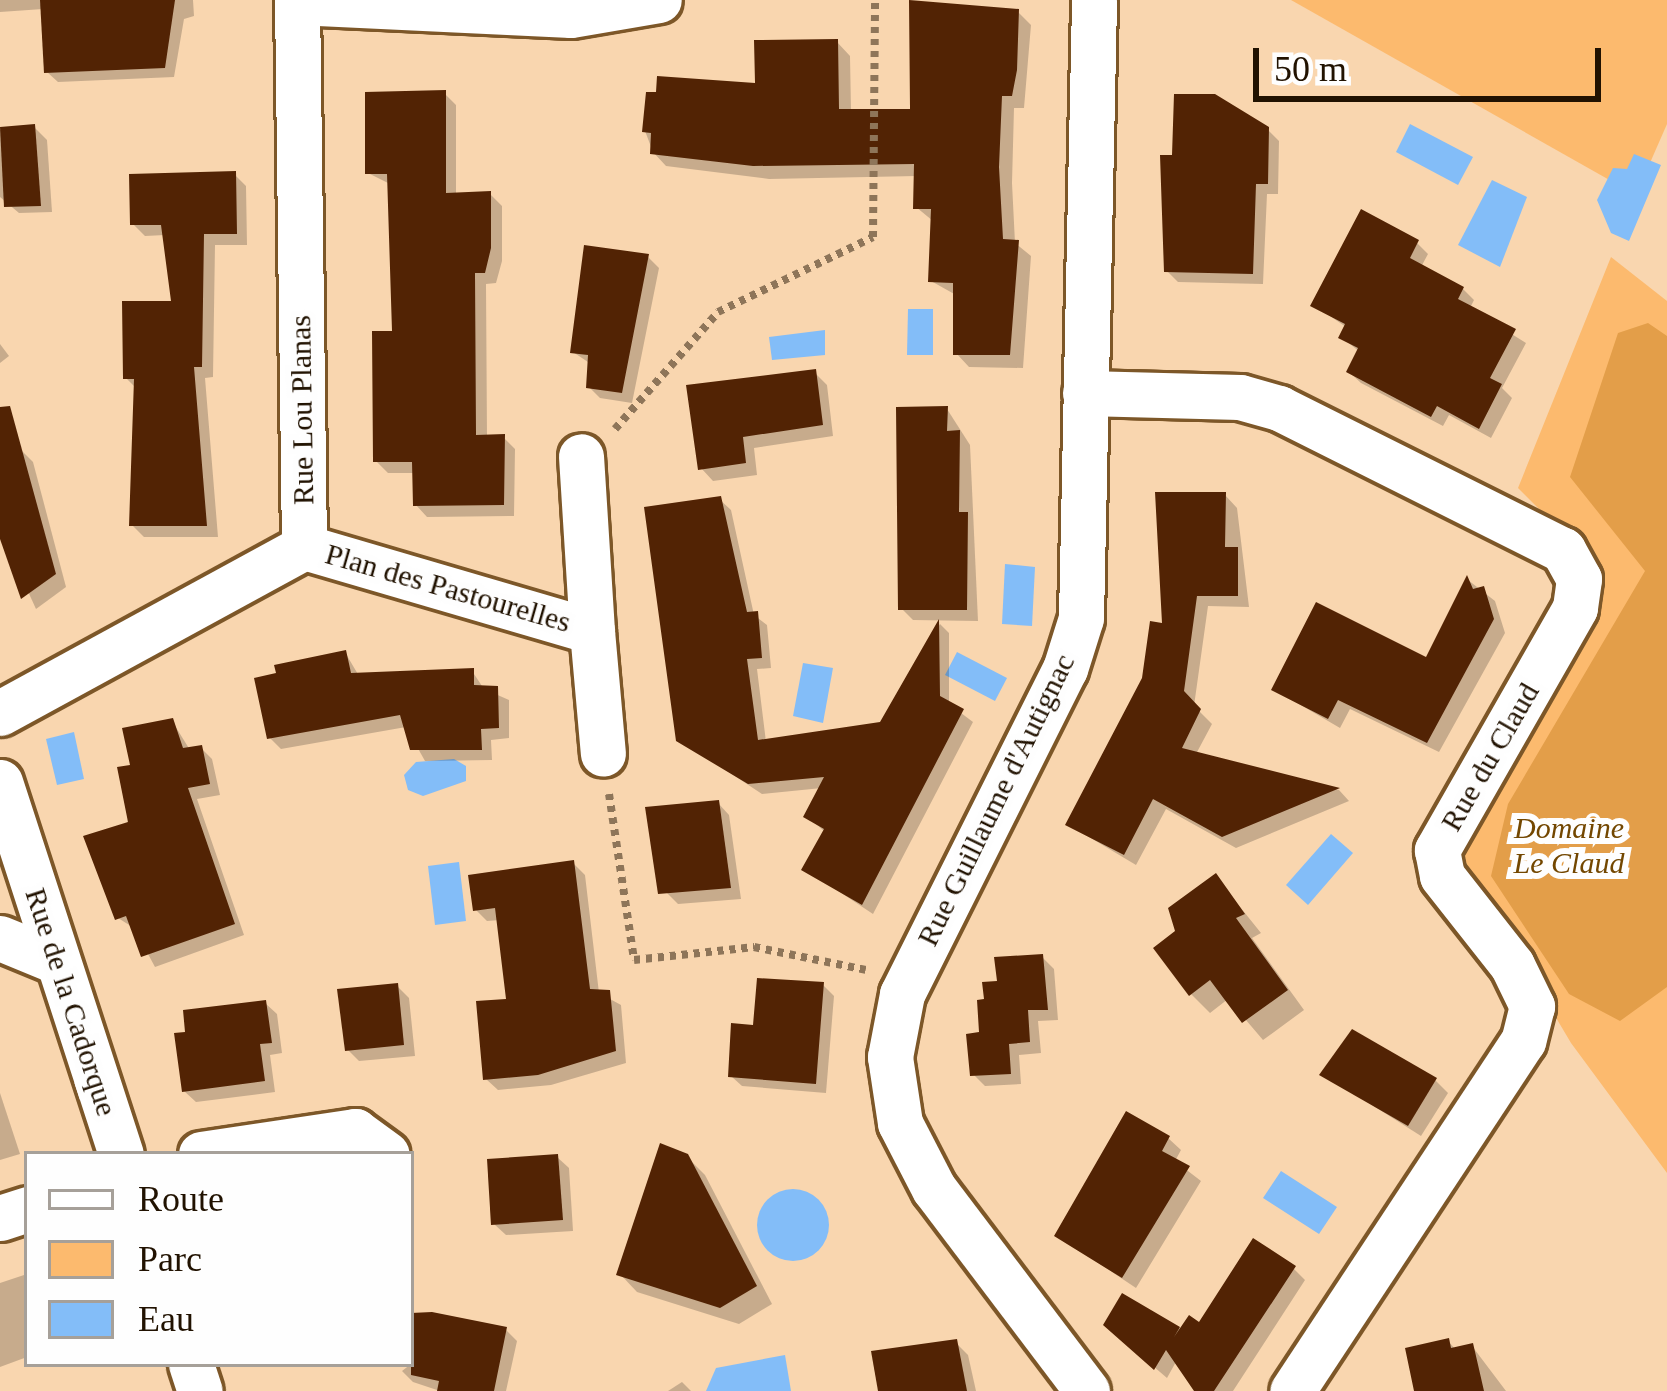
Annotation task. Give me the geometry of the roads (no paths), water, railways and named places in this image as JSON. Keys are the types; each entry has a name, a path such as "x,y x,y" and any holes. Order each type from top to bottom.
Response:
{"street":[{"path":"298,1 571,15 659,0"},
{"name":"Rue Guillaume d'Autignac","path":"1087,1391 934,1189 900,1123 890,1058 902,994 1071,652 1081,618 1094,0"},
{"name":"Rue Lou Planas","path":"0,713 304,547 298,1"},
{"name":"Rue du Claud","path":"1085,393 1240,397 1279,408 1562,550 1579,579 1575,608 1438,850 1442,876 1512,965 1532,1006 1523,1041 1292,1391"},
{"name":"Plan des Pastourelles","path":"580,456 603,754"},
{"name":"Plan des Pastourelles","path":"304,547 592,631"},
{"name":"Rue de la Cadorque","path":"0,782 120,1151"},
{"path":"0,938 56,961"},
{"path":"221,1151 356,1131 383,1151"}],"water":[{"path":"1410,124 1473,157 1458,185 1396,152"},
{"path":"1634,154 1661,165 1629,241 1611,233 1597,200 1613,168 1627,169"},
{"path":"1492,180 1527,197 1500,267 1458,245"},
{"path":"908,309 933,309 933,355 907,355"},
{"path":"825,330 825,355 772,360 769,337"},
{"path":"1005,564 1035,567 1032,626 1002,624"},
{"path":"957,652 1007,678 995,701 945,675"},
{"path":"803,663 833,668 823,723 793,716"},
{"path":"74,732 84,779 57,785 46,739"},
{"path":"454,759 466,766 466,781 423,796 408,790 404,775 416,762"},
{"path":"1331,834 1353,853 1308,905 1286,885"},
{"path":"459,862 466,921 435,925 428,866"},
{"path":"1281,1171 1337,1207 1319,1234 1263,1198"},
{"path":"793,1189 819,1199 829,1225 819,1251 793,1261 767,1251 757,1225 767,1199"},
{"path":"785,1355 791,1391 706,1391 716,1368"}],"park label":[{"name":"Domaine Le Claud","path":"1569,845"}]}
